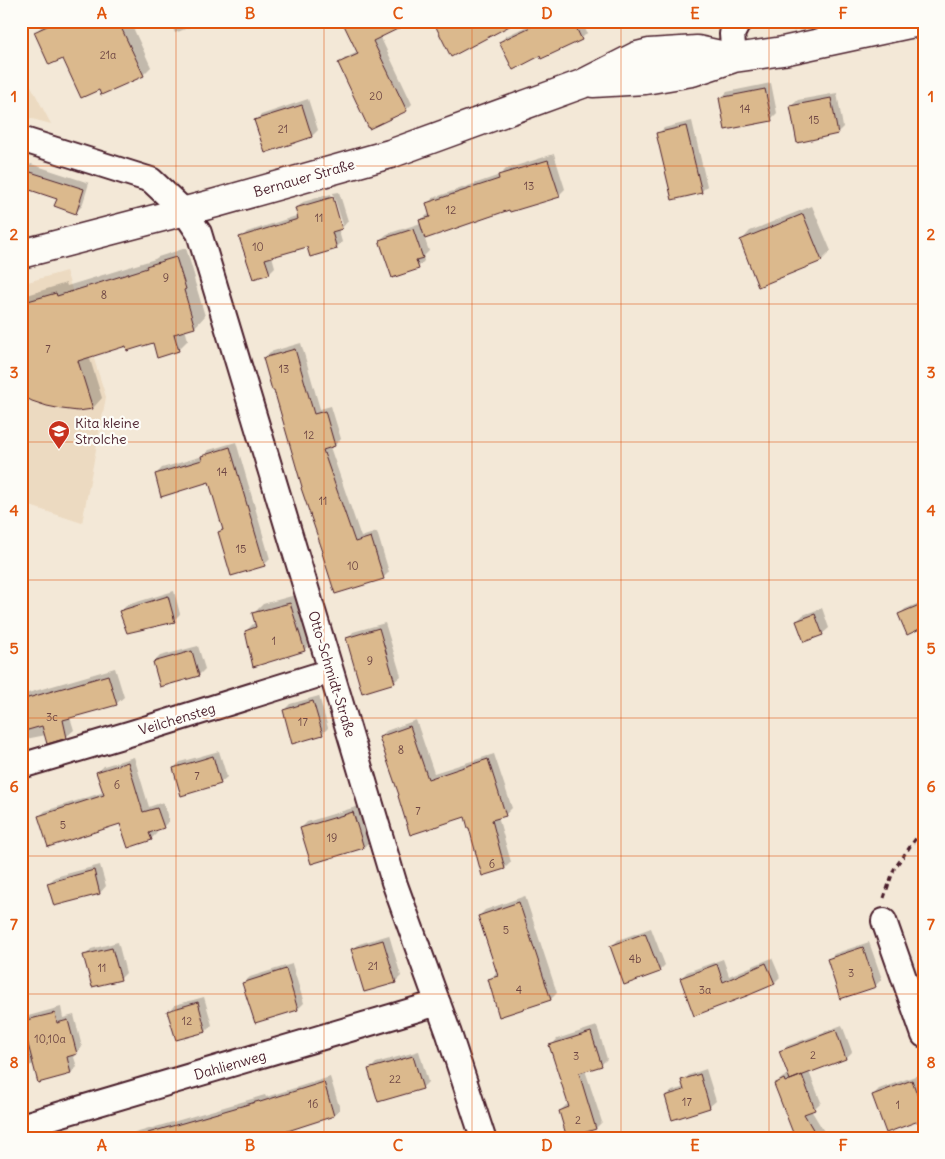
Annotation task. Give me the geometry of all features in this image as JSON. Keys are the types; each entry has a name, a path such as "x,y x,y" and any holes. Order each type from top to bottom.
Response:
{"main road":[{"name":"Bernauer Straße","path":"21,254 390,154 582,84 645,80 692,72 734,58 783,51 923,21"}],"street":[{"path":"734,58 732,34 739,21"},
{"name":"Otto-Schmidt-Straße","path":"21,139 151,180 184,211 199,233 394,882 483,1138"},
{"name":"Veilchensteg","path":"21,766 331,671"},
{"path":"884,921 924,1035"},
{"name":"Dahlienweg","path":"21,1126 438,1004"}],"path":[{"path":"884,921 884,897 894,869 924,827"}],"shaded area":[{"path":"21,67 51,124 21,116"},
{"name":"Kita kleine Strolche","path":"66,271 106,397 82,523 21,503 21,284"}],"building":[{"path":"58,21 118,21 144,76 101,95 99,90 81,98 63,59 49,65 34,32"},
{"path":"342,21 414,21 373,41 407,111 369,129 338,63 358,54"},
{"path":"433,21 519,21 451,57"},
{"path":"543,21 573,21 582,40 541,59 540,56 513,70 499,42"},
{"path":"765,89 772,121 725,130 719,98"},
{"path":"831,98 838,134 797,143 790,106"},
{"path":"302,105 312,137 265,153 254,120"},
{"path":"686,126 702,193 672,200 656,133"},
{"path":"548,160 560,197 510,212 509,210 425,239 419,220 430,217 426,203 499,179 498,175"},
{"path":"21,169 84,189 76,214 54,206 57,199 21,187"},
{"path":"333,197 342,229 332,232 337,249 310,257 307,247 265,259 270,274 253,279 239,237 298,219 295,208"},
{"path":"803,214 822,261 758,287 740,240"},
{"path":"413,229 423,258 416,260 419,269 392,278 379,240"},
{"path":"176,257 195,328 174,334 179,351 157,358 153,343 127,351 126,346 78,361 93,409 78,411 62,409 32,401 21,395 21,303 56,293 57,296"},
{"path":"295,349 314,414 325,411 335,446 323,450 355,542 371,537 384,579 335,594 301,488 274,390 272,390 263,358"},
{"path":"230,447 265,566 231,576 218,532 223,530 209,482 161,497 155,474 202,460 201,456"},
{"path":"168,596 175,622 127,633 119,611"},
{"path":"290,603 305,651 253,667 245,631 256,627 252,613"},
{"path":"924,603 924,627 907,635 898,614"},
{"path":"815,614 823,635 804,642 796,621"},
{"path":"379,628 395,683 362,693 346,638"},
{"path":"192,651 199,676 160,687 153,662"},
{"path":"108,675 117,705 63,720 67,738 47,744 42,726 21,732 21,700"},
{"path":"313,701 323,735 292,744 283,710"},
{"path":"410,726 428,779 488,759 506,816 492,820 505,869 482,876 465,817 410,835 399,795 379,737"},
{"path":"213,756 221,784 181,796 173,768"},
{"path":"128,762 143,812 157,808 164,828 149,833 152,840 128,848 120,824 48,847 38,816 104,795 96,772"},
{"path":"353,812 364,848 311,864 300,828"},
{"path":"94,870 100,894 54,906 47,883"},
{"path":"519,902 551,1000 499,1017 488,979 498,976 478,916"},
{"path":"645,933 660,972 624,985 610,946"},
{"path":"383,940 396,983 364,992 351,949"},
{"path":"863,947 876,987 840,999 827,959"},
{"path":"112,948 121,980 92,987 83,955"},
{"path":"766,963 775,984 694,1016 680,978 717,964 723,982"},
{"path":"286,969 298,1010 255,1023 242,983"},
{"path":"198,1002 206,1032 176,1040 167,1011"},
{"path":"55,1013 57,1023 68,1020 77,1054 67,1057 71,1074 38,1083 22,1021"},
{"path":"836,1030 846,1059 790,1080 779,1051"},
{"path":"591,1032 602,1066 579,1073 596,1129 567,1138 559,1111 569,1107 549,1045"},
{"path":"413,1056 423,1089 378,1102 368,1069"},
{"path":"700,1074 710,1108 672,1120 665,1096 684,1090 681,1080"},
{"path":"802,1075 815,1110 804,1114 818,1138 795,1138 774,1084 784,1079 785,1082"},
{"path":"912,1080 924,1119 886,1133 872,1095"},
{"path":"324,1082 334,1116 266,1138 149,1138 148,1133"}],"place":[{"name":"Kita kleine Strolche","path":"59,450"}]}
